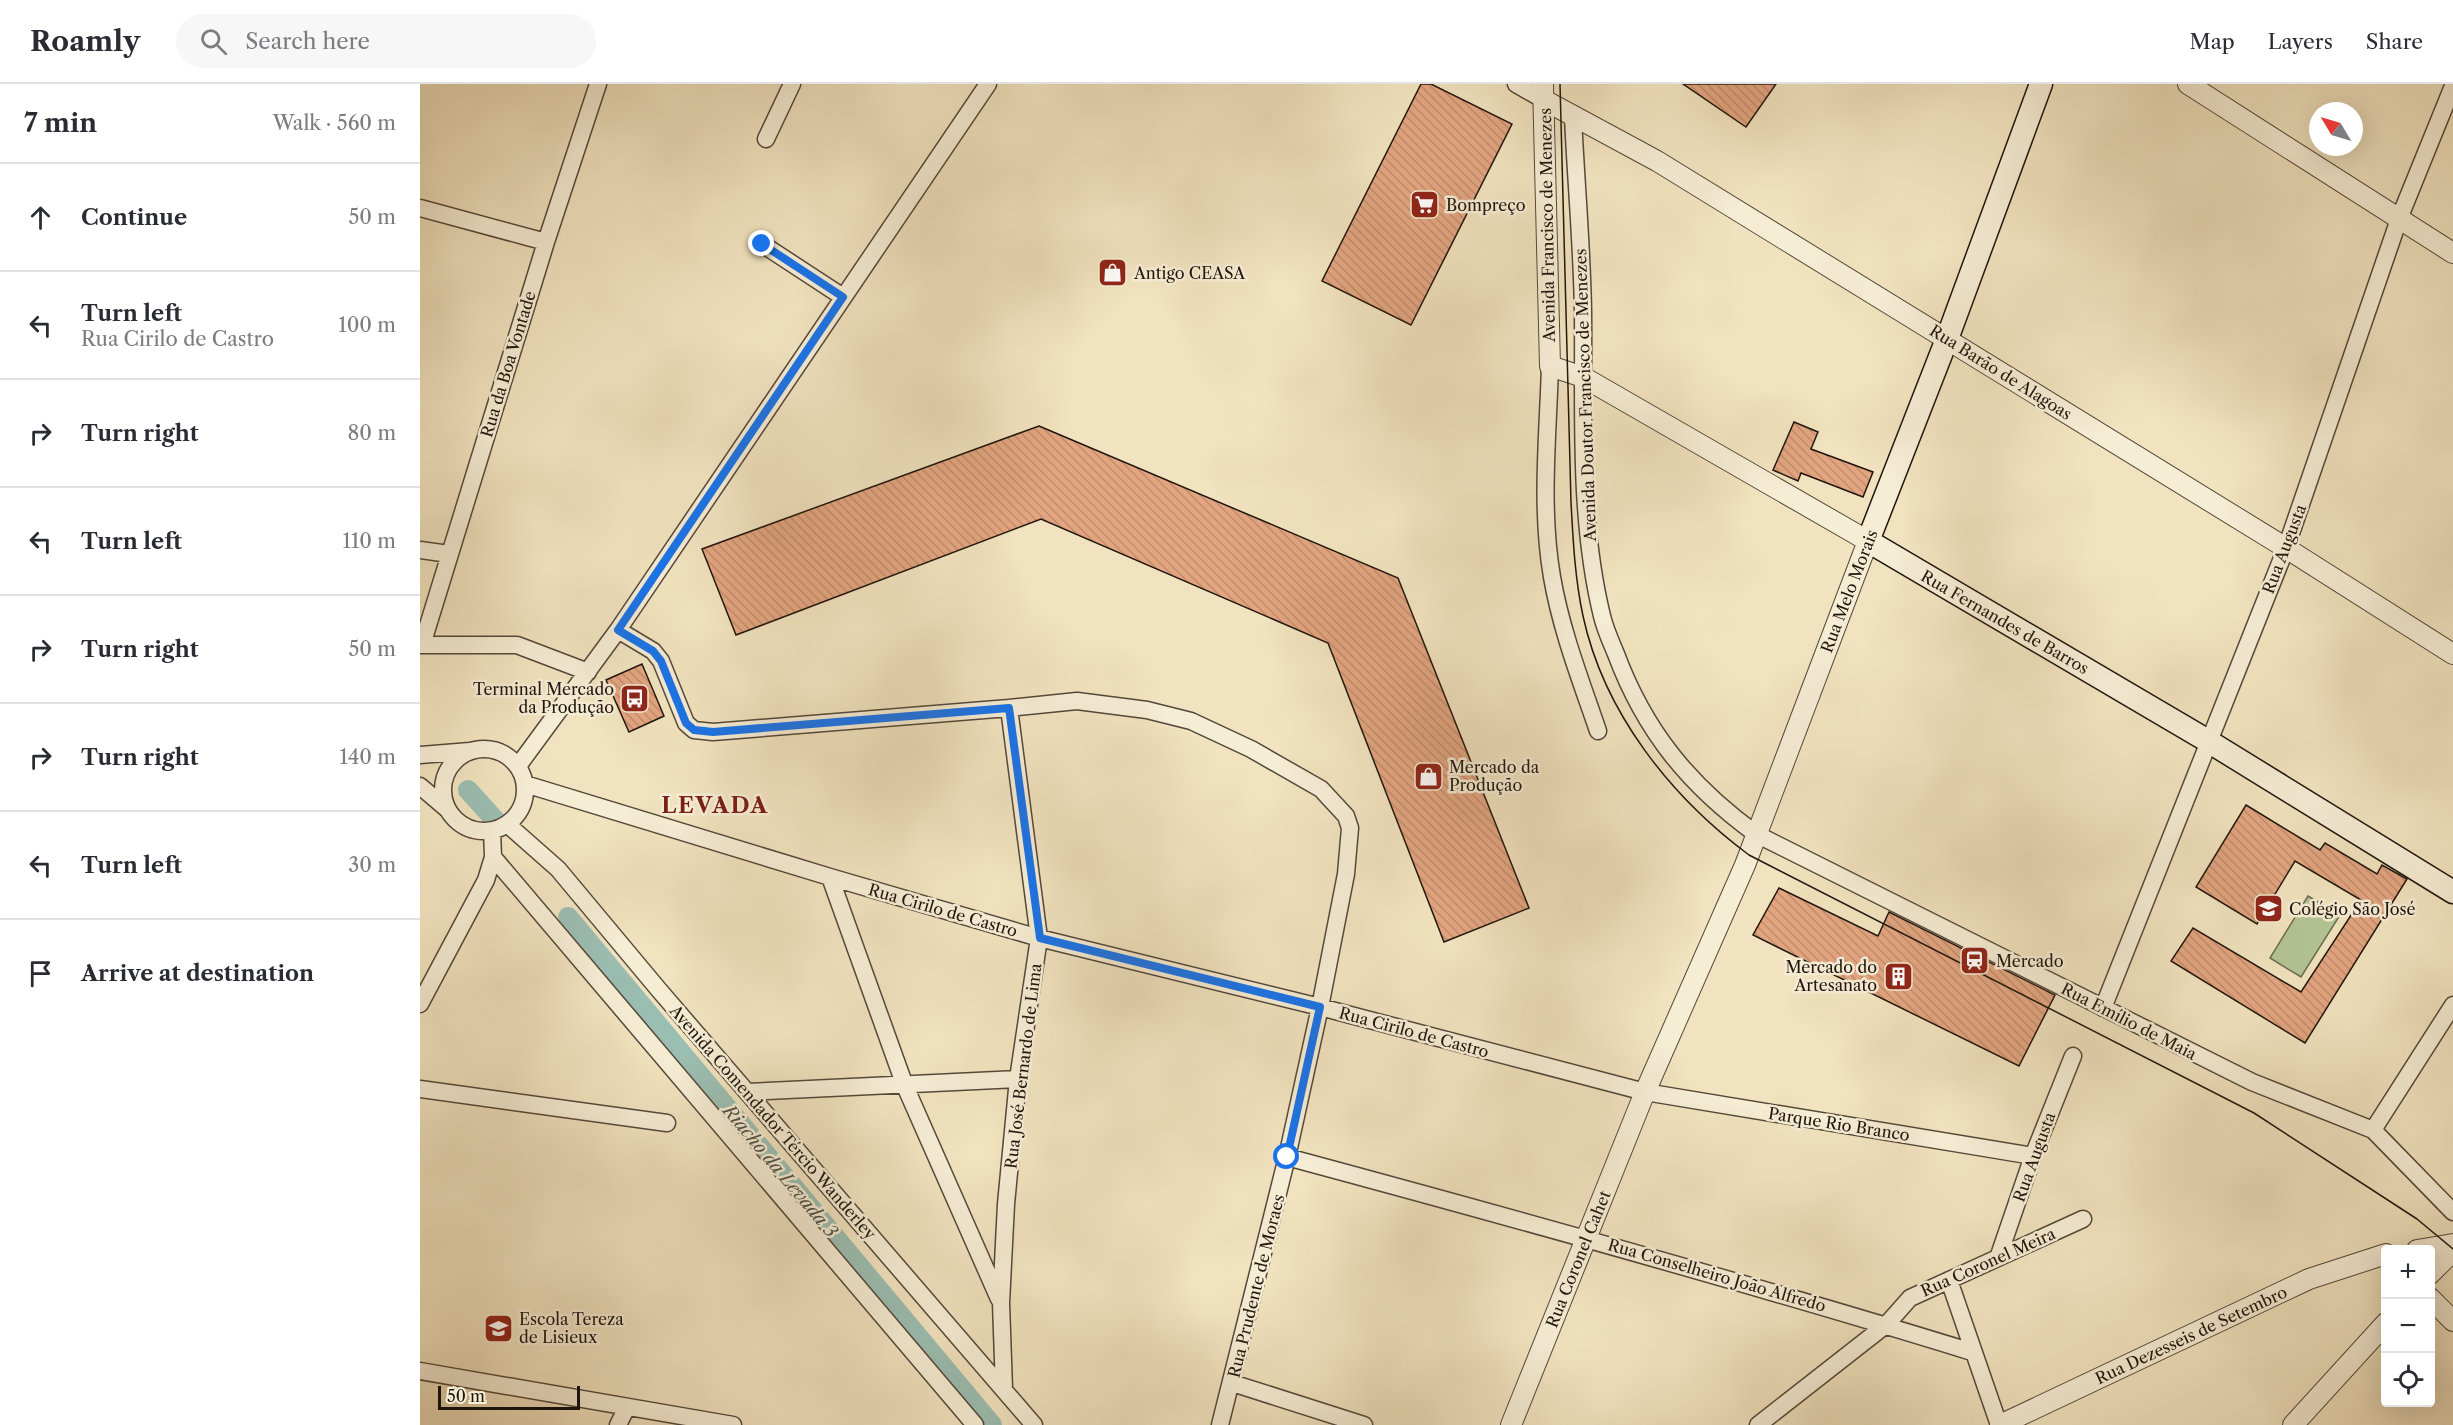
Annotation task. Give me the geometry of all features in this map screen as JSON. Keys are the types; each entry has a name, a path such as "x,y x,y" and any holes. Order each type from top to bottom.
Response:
{"main road":[{"name":"Rua Melo Morais","path":"1868,541 1947,339 2041,84"},
{"name":"Rua Fernandes de Barros","path":"1868,541 2208,741 2453,892"}],"street":[{"name":"Rua da Boa Vontade","path":"421,645 546,242 598,84"},
{"path":"766,139 792,84"},
{"path":"518,766 618,630 988,84"},
{"path":"1516,84 1544,92"},
{"path":"2188,84 2453,253"},
{"name":"Rua Augusta","path":"2103,1008 2286,548 2399,219 2453,86"},
{"name":"Rua Barão de Alagoas","path":"1544,92 1573,117 1656,161 2286,548 2453,654"},
{"name":"Avenida Francisco de Menezes","path":"1544,92 1550,366"},
{"name":"Avenida Doutor Francisco de Menezes","path":"1573,117 1583,309 1589,541 1602,617 1623,675 1642,715 1673,760 1721,809 1756,834"},
{"path":"420,208 546,242"},
{"path":"762,244 843,297"},
{"path":"1550,366 1547,502 1552,578 1568,640 1598,731"},
{"name":"Rua Fernandes de Barros","path":"1550,366 1583,377 1868,541"},
{"name":"Rua Melo Morais","path":"1645,1092 1745,865 1868,541"},
{"path":"420,550 449,554"},
{"name":"Rua Prudente de Moraes","path":"618,630 653,651 661,661 686,723 694,730 713,732 1077,701 1147,710 1191,721 1251,748 1321,789 1346,816 1350,828 1346,874 1320,1007 1287,1157 1220,1425"},
{"path":"421,645 517,645 588,672"},
{"name":"Rua José Bernardo de Lima","path":"1004,1389 1001,1303 1006,1204 1018,1079 1040,938 1009,708"},
{"path":"420,755 483,748 497,751 518,766 525,784 521,807 515,817 499,827 479,831 455,820 447,809 420,786"},
{"path":"447,809 443,796 444,782 449,768 458,758 471,751"},
{"name":"Rua Cirilo de Castro","path":"525,784 1040,938 1320,1007 1645,1092"},
{"path":"420,1004 479,895 494,858 499,827"},
{"name":"Avenida Comendador Tércio Wanderley","path":"499,827 558,869 1034,1425"},
{"name":"Rua Emílio de Maia","path":"1756,834 2252,1082 2373,1130 2453,1212"},
{"path":"494,858 975,1425"},
{"path":"830,877 905,1086 1001,1303"},
{"path":"2373,1130 2453,1005"},
{"name":"Rua Augusta","path":"1998,1258 2033,1156 2073,1056"},
{"path":"748,1092 1018,1079"},
{"path":"420,1089 667,1123"},
{"name":"Parque Rio Branco","path":"1645,1092 2033,1156"},
{"name":"Rua Coronel Cahet","path":"1511,1425 1645,1092"},
{"name":"Rua Conselheiro João Alfredo","path":"1287,1157 1586,1237 1887,1324 1972,1352"},
{"name":"Rua Coronel Meira","path":"1758,1425 1887,1324 1910,1298 2083,1219"},
{"path":"2435,1247 2453,1244"},
{"path":"2435,1269 2453,1251"},
{"name":"Rua Dezesseis de Setembro","path":"2000,1425 2309,1279 2381,1255"},
{"path":"1949,1280 1972,1352 2000,1425"},
{"path":"2431,1299 2453,1321"},
{"path":"2293,1425 2381,1327"},
{"path":"420,1371 733,1425"},
{"path":"1232,1383 1364,1425"},
{"path":"618,1425 627,1407"}],"green space":[{"path":"2308,896 2340,915 2301,977 2270,958"}],"building":[{"path":"1421,84 1431,84 1512,124 1411,325 1322,281"},
{"path":"1683,84 1776,84 1746,127"},
{"path":"1794,422 1818,432 1811,449 1873,472 1863,497 1801,473 1798,481 1773,470"},
{"name":"Mercado da Produção","path":"1039,426 1398,578 1529,908 1444,942 1328,643 1041,519 736,635 702,549"},
{"name":"Terminal Mercado da Produção","path":"642,664 664,716 629,732 606,680"},
{"path":"2246,805 2320,850 2325,843 2377,874 2382,865 2407,879 2305,1043 2171,961 2193,928 2301,992 2361,900 2295,861 2257,924 2196,887"},
{"name":"Mercado do Artesanato","path":"1779,888 1878,936 1889,912 2055,995 2019,1066 1753,935"}],"waterway":[{"name":"Riacho da Levada 3","path":"468,790 496,821"},
{"name":"Riacho da Levada 3","path":"568,917 992,1425"}],"tram line":[{"path":"1560,84 1571,502 1576,574 1583,616 1593,652 1624,719 1645,750 1693,807 1749,855 2254,1113 2417,1219 2453,1249"}],"place":[{"name":"Bompreço","path":"1425,205"},
{"name":"Antigo CEASA","path":"1113,273"},
{"name":"Terminal Mercado da Produção","path":"635,698"},
{"name":"Mercado da Produção","path":"1428,776"},
{"name":"Colégio São José","path":"2268,909"},
{"name":"Mercado","path":"1975,961"},
{"name":"Mercado do Artesanato","path":"1898,976"},
{"name":"Escola Tereza de Lisieux","path":"498,1328"}],"district":[{"name":"LEVADA","path":"715,805"}],"route":[{"path":"762,244 843,297 618,630 653,651 661,661 686,723 694,730 713,732 1009,708 1040,938 1320,1007 1287,1157"}]}
